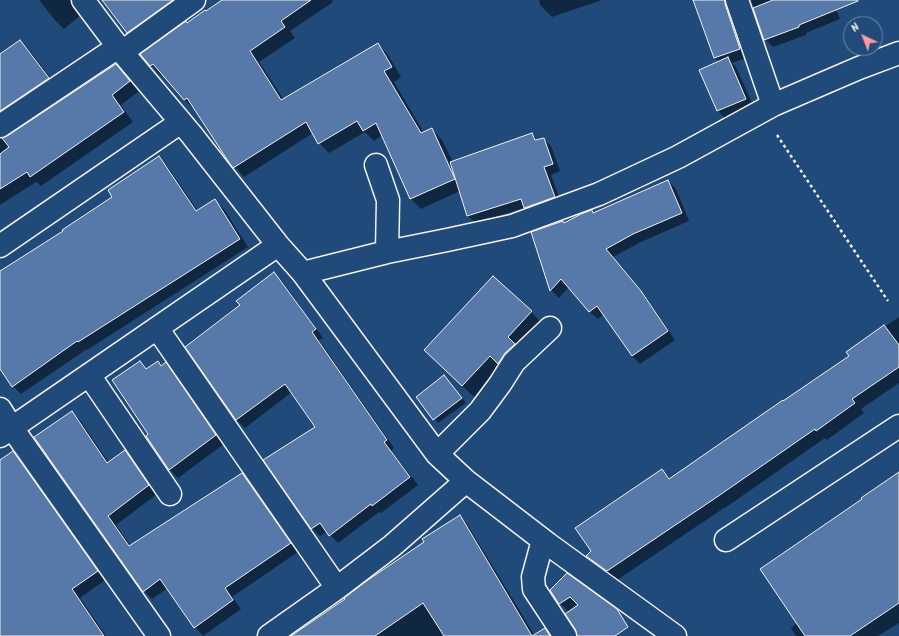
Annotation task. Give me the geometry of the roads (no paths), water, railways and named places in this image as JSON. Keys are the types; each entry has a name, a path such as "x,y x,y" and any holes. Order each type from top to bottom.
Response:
{"street":[{"path":"83,0 120,50 181,122 278,245 304,273 437,454 466,482 675,636"},
{"path":"0,126 120,50 194,0"},
{"path":"737,0 767,109"},
{"path":"304,273 387,252 512,226 599,194 678,158 767,109 859,68 899,53"},
{"path":"0,246 181,122"},
{"path":"376,165 388,200 387,252"},
{"path":"6,432 278,245"},
{"path":"157,328 337,588"},
{"path":"437,454 480,411 514,362 550,328"},
{"path":"89,375 170,494"},
{"path":"0,409 6,432 159,636"},
{"path":"726,540 899,426"},
{"path":"276,634 392,546 466,482"},
{"path":"543,540 533,576 534,589 566,636"}]}
